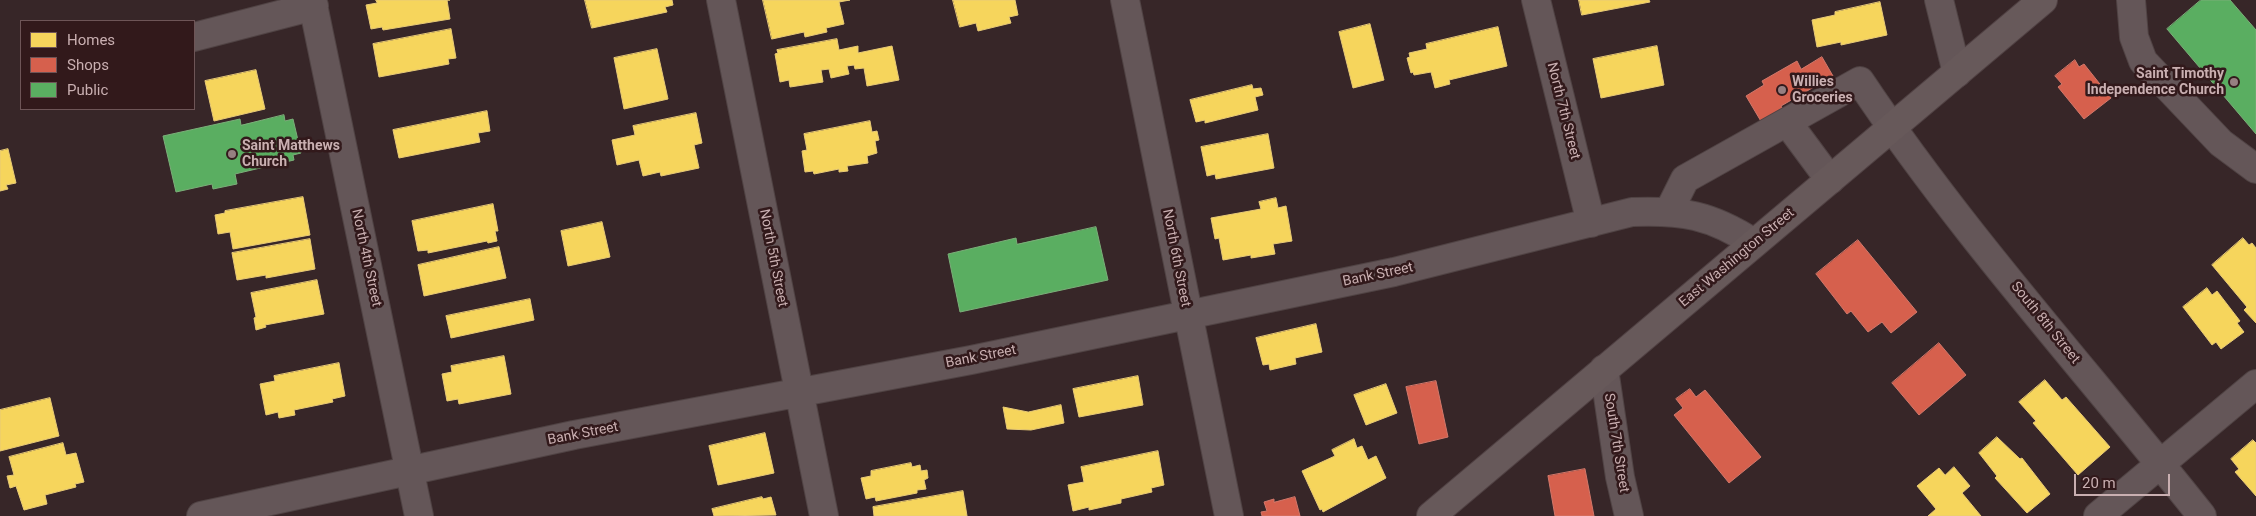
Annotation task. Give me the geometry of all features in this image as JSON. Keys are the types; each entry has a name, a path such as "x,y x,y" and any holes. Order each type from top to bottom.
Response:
{"main road":[{"name":"East Washington Street","path":"1431,516 2043,0"}],"street":[{"name":"North 5th Street","path":"721,0 824,516"},
{"name":"North 6th Street","path":"1125,0 1229,516"},
{"name":"North 7th Street","path":"1536,0 1591,222"},
{"path":"1939,0 1957,73"},
{"path":"2131,0 2134,37 2143,61 2221,143 2256,169"},
{"path":"195,36 313,3"},
{"name":"North 4th Street","path":"313,3 419,516"},
{"name":"South 8th Street","path":"1787,122 1860,81 1891,128 1994,260 2202,516"},
{"path":"1669,211 1685,179 1787,122 1830,180"},
{"name":"Bank Street","path":"201,516 583,433 1188,315 1394,272 1632,212 1669,211 1705,218 1738,232 1754,243"},
{"name":"South 7th Street","path":"1604,369 1620,477 1629,516"},
{"path":"2098,516 2256,384"}],"building: Homes":[{"path":"376,0 447,0 450,19 383,30 382,27 371,29 366,5 377,3"},
{"path":"585,0 672,0 673,5 665,7 667,12 592,28"},
{"path":"763,0 850,0 839,2 844,24 826,28 827,32 805,37 804,32 772,39"},
{"path":"953,0 1015,0 1018,15 1009,17 1011,23 978,31 976,23 960,27"},
{"path":"1579,0 1649,0 1650,2 1582,15"},
{"path":"1880,2 1887,35 1841,45 1841,42 1817,47 1812,20 1835,15 1835,12"},
{"path":"1370,24 1384,80 1353,88 1339,32"},
{"path":"1498,27 1507,66 1449,80 1450,84 1435,88 1431,72 1414,75 1413,72 1411,73 1407,58 1410,57 1409,53 1427,49 1426,44"},
{"path":"451,29 456,58 448,59 449,64 379,77 373,44"},
{"path":"837,39 839,50 858,46 858,53 892,46 899,80 867,86 864,68 855,69 854,65 847,66 849,74 831,78 829,69 821,70 823,82 790,87 789,80 780,82 775,54 778,53 777,50"},
{"path":"1657,46 1664,85 1601,98 1593,59"},
{"path":"657,49 668,99 624,109 614,58"},
{"path":"256,70 265,109 214,121 205,81"},
{"path":"1252,85 1253,89 1261,88 1263,95 1255,97 1258,110 1205,123 1205,120 1196,122 1190,100"},
{"path":"487,111 490,131 478,133 480,142 399,158 393,130"},
{"path":"696,113 702,143 694,145 699,168 661,176 660,172 643,176 639,160 617,165 612,140 635,135 633,126"},
{"path":"870,121 872,132 877,131 879,140 875,141 877,153 867,156 868,163 847,166 848,171 839,172 839,169 814,174 813,171 805,172 802,151 807,150 804,134"},
{"path":"1268,134 1274,168 1216,179 1215,174 1207,176 1201,147"},
{"path":"8,149 16,183 6,185 8,189 0,191 0,151"},
{"path":"303,197 310,235 233,249 230,232 218,234 215,215 225,213 225,211"},
{"path":"1276,198 1278,208 1286,206 1292,241 1273,244 1275,254 1251,258 1251,255 1223,260 1219,238 1215,239 1211,218 1261,209 1259,202"},
{"path":"493,204 498,231 495,231 497,241 488,243 487,241 428,253 428,250 418,251 412,221"},
{"path":"602,222 610,257 568,266 561,231"},
{"path":"2243,238 2249,245 2252,243 2256,248 2256,323 2244,310 2247,307 2212,265"},
{"path":"310,239 315,269 266,278 266,275 237,280 232,253"},
{"path":"499,247 506,278 424,296 418,265"},
{"path":"317,280 324,314 265,325 266,327 256,330 254,318 256,317 251,293"},
{"path":"2207,288 2212,295 2217,291 2240,321 2237,323 2244,332 2221,349 2216,342 2212,345 2183,307"},
{"path":"530,299 534,320 451,338 446,316"},
{"path":"1316,324 1322,352 1295,358 1296,364 1270,370 1269,364 1263,365 1256,338"},
{"path":"504,356 511,394 459,404 458,399 447,401 442,374 452,372 451,366"},
{"path":"339,363 345,396 332,399 333,402 294,410 295,415 279,418 278,412 266,415 260,384 275,381 274,376"},
{"path":"1138,376 1143,405 1079,417 1073,389"},
{"path":"2045,380 2062,400 2066,397 2110,447 2078,475 2033,423 2036,421 2019,402"},
{"path":"1386,384 1397,413 1366,425 1354,395"},
{"path":"50,398 59,436 0,451 0,410"},
{"path":"1061,405 1064,423 1031,430 1007,429 1003,407 1028,412"},
{"path":"765,433 774,473 718,485 709,446"},
{"path":"1997,437 2020,459 2022,458 2050,494 2027,513 1995,478 1997,476 1979,453"},
{"path":"1354,439 1357,448 1362,446 1368,460 1376,456 1386,478 1323,512 1322,509 1320,510 1302,471 1335,456 1332,450"},
{"path":"2253,440 2256,443 2256,496 2235,472 2239,469 2231,459"},
{"path":"63,443 66,455 76,453 84,482 75,484 76,487 45,495 47,504 24,510 16,486 10,488 7,476 14,475 9,457"},
{"path":"1158,451 1164,485 1151,488 1152,492 1121,499 1121,503 1089,510 1089,507 1073,511 1068,485 1084,482 1081,467"},
{"path":"911,463 912,467 920,465 921,471 927,470 928,478 924,480 926,489 917,490 917,493 876,501 875,497 866,499 861,478 871,476 871,471"},
{"path":"1954,467 1970,486 1962,493 1981,516 1928,516 1936,509 1917,486 1939,468 1945,475"},
{"path":"963,491 967,516 874,516 873,507"},
{"path":"762,497 763,499 771,497 776,515 714,516 712,509"}],"building: Shops":[{"name":"Willies Groceries","path":"1822,57 1833,76 1781,106 1783,110 1762,123 1746,96 1764,85 1762,81 1797,61 1801,69"},
{"path":"2075,60 2079,67 2084,64 2111,98 2084,119 2058,87 2062,84 2055,76"},
{"path":"1858,240 1917,312 1891,333 1882,322 1868,332 1851,311 1847,314 1816,274"},
{"path":"1939,343 1966,375 1919,415 1892,383"},
{"path":"1436,381 1448,437 1419,444 1406,387"},
{"path":"1690,389 1696,397 1705,390 1761,457 1729,483 1674,415 1683,408 1676,399"},
{"path":"1585,469 1594,516 1555,516 1548,476"},
{"path":"1295,497 1300,516 1262,516 1261,512 1267,511 1264,502 1274,499 1274,502"}],"building: Public":[{"name":"Saint Timothy Independence Church","path":"2201,0 2230,0 2256,30 2256,134 2167,29"},
{"name":"Saint Matthews Church","path":"284,115 285,121 293,119 301,153 293,155 294,160 235,174 237,184 213,189 212,184 176,192 163,136 240,119 241,125"},
{"path":"1096,227 1108,280 960,312 948,254 1016,238 1017,244"}],"place":[{"name":"Saint Timothy Independence Church","path":"2234,82"},
{"name":"Willies Groceries","path":"1782,90"},
{"name":"Saint Matthews Church","path":"232,154"}]}
